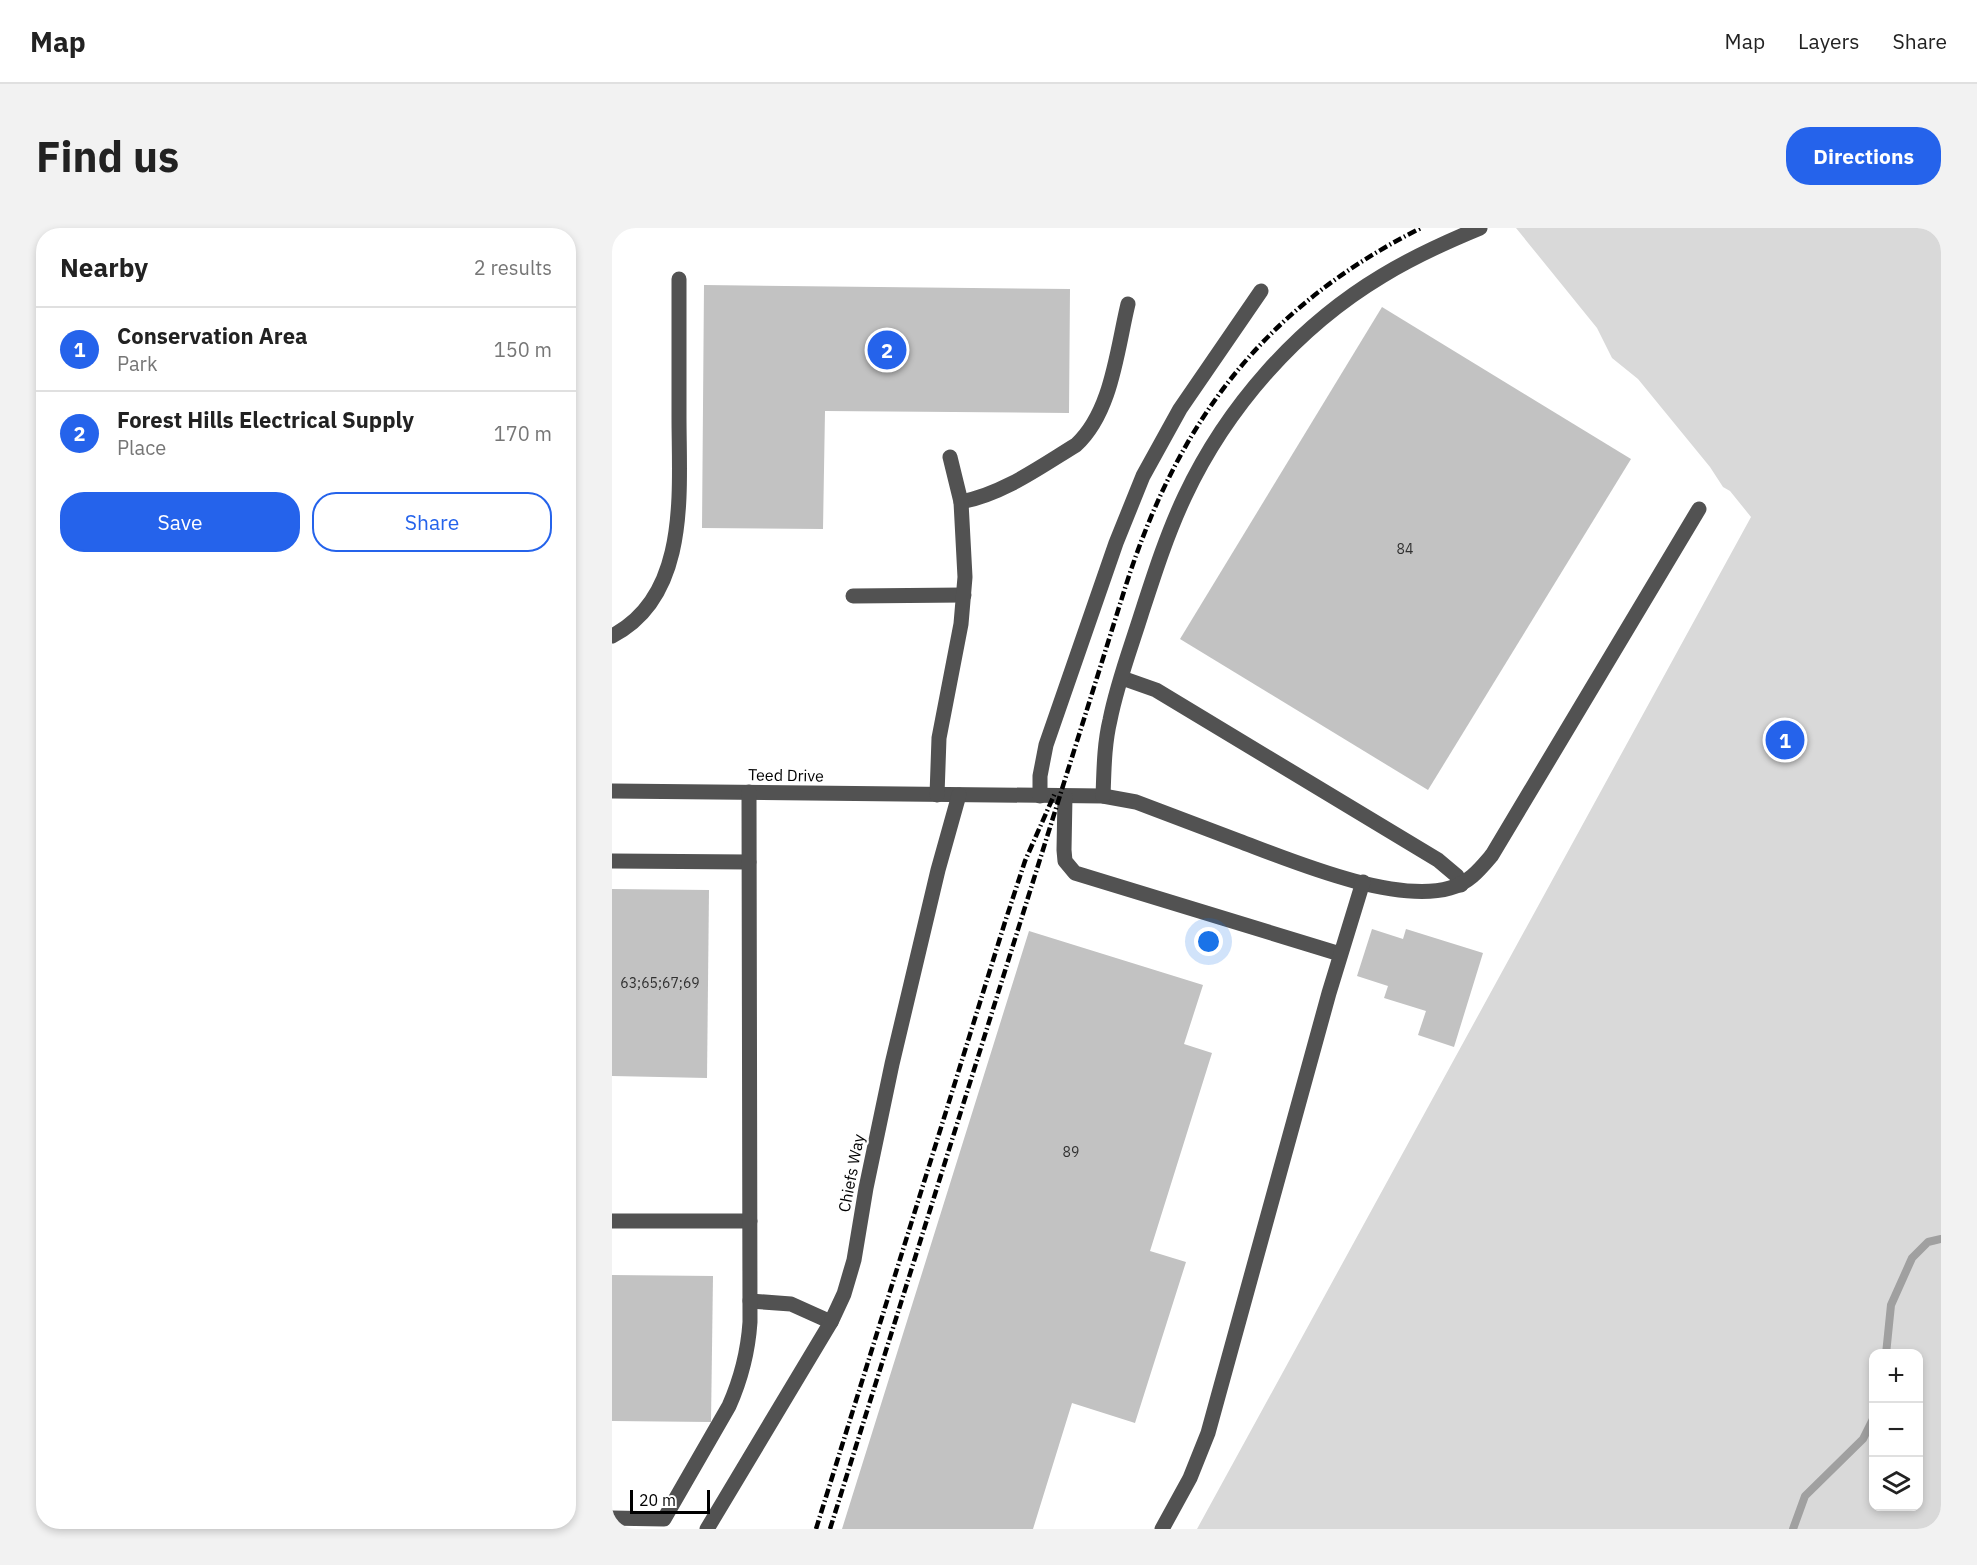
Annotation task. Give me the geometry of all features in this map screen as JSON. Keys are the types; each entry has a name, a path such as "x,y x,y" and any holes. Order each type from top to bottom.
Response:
{"street":[{"path":"1103,796 1111,712 1156,570 1176,517 1201,464 1219,434 1238,407 1282,357 1330,312 1382,276 1480,228"},
{"path":"612,636 638,619 654,599 666,573 676,534 680,492 680,279"},
{"path":"1040,796 1040,776 1046,745 1128,510 1143,476 1171,426 1261,291"},
{"path":"961,502 981,497 1007,486 1076,445 1085,436 1107,395 1128,304"},
{"path":"937,795 939,738 961,624 964,595 965,554 961,502 950,457"},
{"path":"1122,678 1156,690 1438,860 1456,876 1461,885 1472,877 1492,855 1699,508"},
{"path":"853,596 964,595"},
{"name":"Teed Drive","path":"612,790 1103,796 1136,802 1284,858 1363,882 1418,891 1448,889 1461,885"},
{"path":"612,1518 664,1519 729,1406 738,1386 747,1353 750,1322 748,792"},
{"name":"Chiefs Way","path":"707,1529 831,1323 844,1294 852,1269 866,1188 895,1052 938,870 959,795"},
{"path":"1065,796 1065,861 1075,873 1340,954"},
{"path":"612,861 749,862"},
{"path":"1161,1529 1190,1478 1208,1433 1340,954 1363,882"},
{"path":"612,1221 750,1221"},
{"path":"750,1301 791,1304 831,1323"}],"shaded area":[{"path":"1516,228 1941,228 1941,1529 1197,1529 1751,517 1730,491 1723,487 1710,467 1638,379 1612,358 1597,328"}],"building":[{"path":"704,285 1070,289 1069,413 825,411 823,529 702,528"},
{"path":"1382,307 1631,459 1428,790 1180,639"},
{"path":"612,889 709,890 707,1078 612,1076"},
{"path":"1372,929 1403,939 1406,929 1483,953 1454,1047 1418,1035 1426,1011 1384,998 1388,986 1357,976"},
{"path":"1029,931 1203,985 1184,1044 1212,1053 1150,1251 1186,1262 1135,1423 1072,1403 1033,1529 842,1529"},
{"path":"612,1275 713,1276 711,1422 612,1421"}],"waterway":[{"path":"1887,1349 1891,1305 1912,1258 1928,1242 1941,1239"},
{"path":"1793,1529 1805,1496 1863,1439 1869,1427"}],"railway":[{"path":"830,1529 1126,585 1147,526 1172,471 1201,420 1235,374 1273,332 1316,294 1365,259 1421,228"},
{"path":"816,1529 1005,922 1025,861 1055,793"}],"place":[{"name":"Forest Hills Electrical Supply","path":"887,350"},
{"name":"Conservation Area","path":"1785,740"}]}
